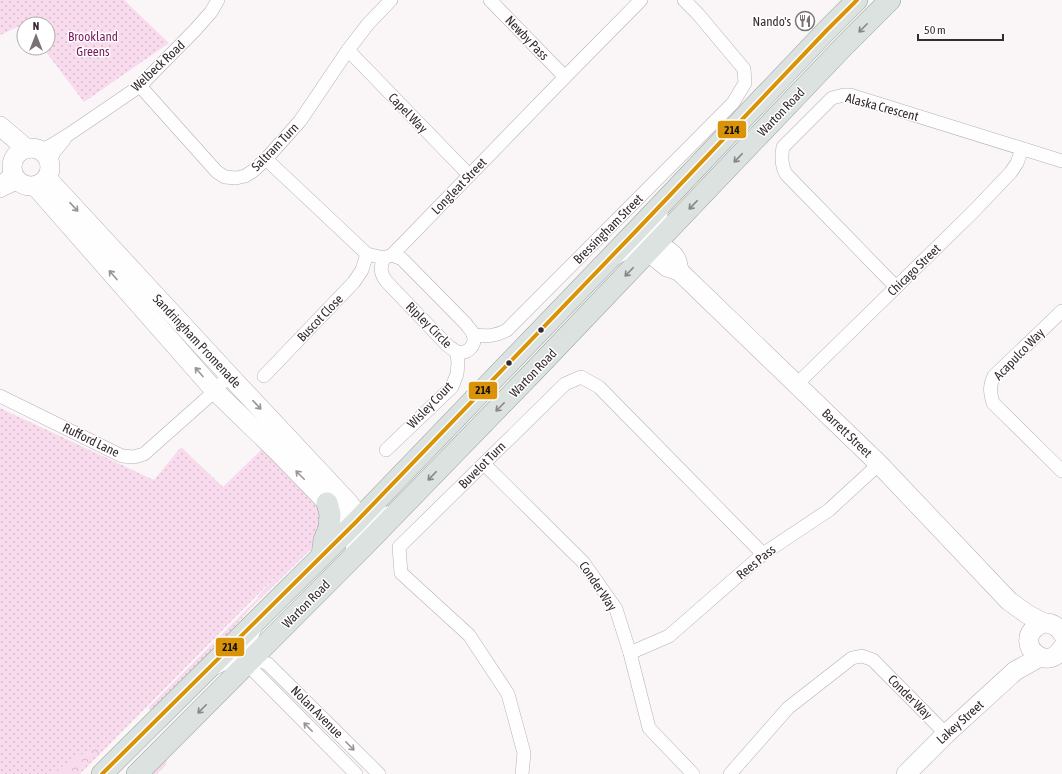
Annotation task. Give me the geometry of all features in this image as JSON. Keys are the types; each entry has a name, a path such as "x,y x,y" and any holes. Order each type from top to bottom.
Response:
{"main road":[{"name":"Warton Road","path":"102,774 356,522 857,0"},
{"name":"Warton Road","path":"137,774 535,370 844,46 890,0"},
{"path":"322,555 324,540 329,528 330,514 327,502"}],"street":[{"name":"Welbeck Road","path":"0,191 27,169 50,146 68,136 140,86 196,29 211,12 218,0"},
{"name":"Saltram Turn","path":"140,86 217,172 225,177 236,178 245,176 266,159 300,121 348,50 368,24 391,0"},
{"name":"Newby Pass","path":"490,0 564,77"},
{"name":"Longleat Street","path":"388,256 641,0"},
{"name":"Bressingham Street","path":"473,335 498,335 506,330 733,103 745,83 744,69 698,14 684,0"},
{"name":"Capel Way","path":"348,50 469,175"},
{"name":"Alaska Crescent","path":"896,287 786,174 783,167 781,161 784,147 832,98 850,95 1062,161"},
{"name":"Sandringham Promenade","path":"0,127 27,169 215,391 346,522 356,522"},
{"name":"Chicago Street","path":"797,384 974,211 1009,174 1017,162 1022,149"},
{"path":"266,159 367,254 388,256"},
{"name":"Sandringham Promenade","path":"27,169 229,375 348,502 354,510 358,537 354,555"},
{"name":"Barrett Street","path":"659,207 657,218 656,258 666,267 679,271 797,384 879,464 1009,601 1049,640"},
{"path":"609,259 629,248 640,245 656,244"},
{"name":"Buscot Close","path":"264,376 354,282 362,270 367,254"},
{"name":"Ripley Circle","path":"388,256 402,259 466,324 473,335 474,343 471,348 466,351 457,352 447,345 386,281 382,275 381,266 388,256"},
{"name":"Acapulco Way","path":"1062,311 994,376 990,392 994,403 1062,471"},
{"name":"Wisley Court","path":"386,450 452,386 458,374 457,352"},
{"name":"Rufford Lane","path":"0,396 122,456 134,458 144,454 215,391 229,375"},
{"name":"Buvelot Turn","path":"522,774 524,753 508,694 469,635 401,573 399,547 564,384 581,378 599,387 763,554"},
{"name":"Conder Way","path":"484,464 583,562 616,609 630,654 649,728 693,774"},
{"name":"Rees Pass","path":"630,654 669,636 763,554 829,510 879,464"},
{"path":"356,522 368,522 394,514"},
{"name":"Nolan Avenue","path":"260,617 251,638 250,657 253,670 356,774"},
{"name":"Lakey Street","path":"906,774 946,734 1049,640"},
{"name":"Conder Way","path":"730,774 788,708 852,658 862,656 873,660 946,734"},
{"name":"Nolan Avenue","path":"200,677 233,660 247,658 268,664 379,774"}],"green space":[{"name":"Brookland Greens","path":"0,0 124,0 169,43 84,102 49,56 56,56 56,16 16,16 16,28 0,35"},
{"path":"0,408 154,480 181,447 223,487 265,446 323,508 316,542 310,550 250,609 216,650 154,712 148,708 258,598 257,597 277,575 80,774 0,774"},
{"path":"96,747 103,748 78,774 50,774 77,757"},
{"path":"169,752 166,765 157,774 145,774"}],"transit line":[{"name":"214","path":"102,774 356,522 857,0"}],"place":[{"name":"Nando's","path":"805,21"}]}
